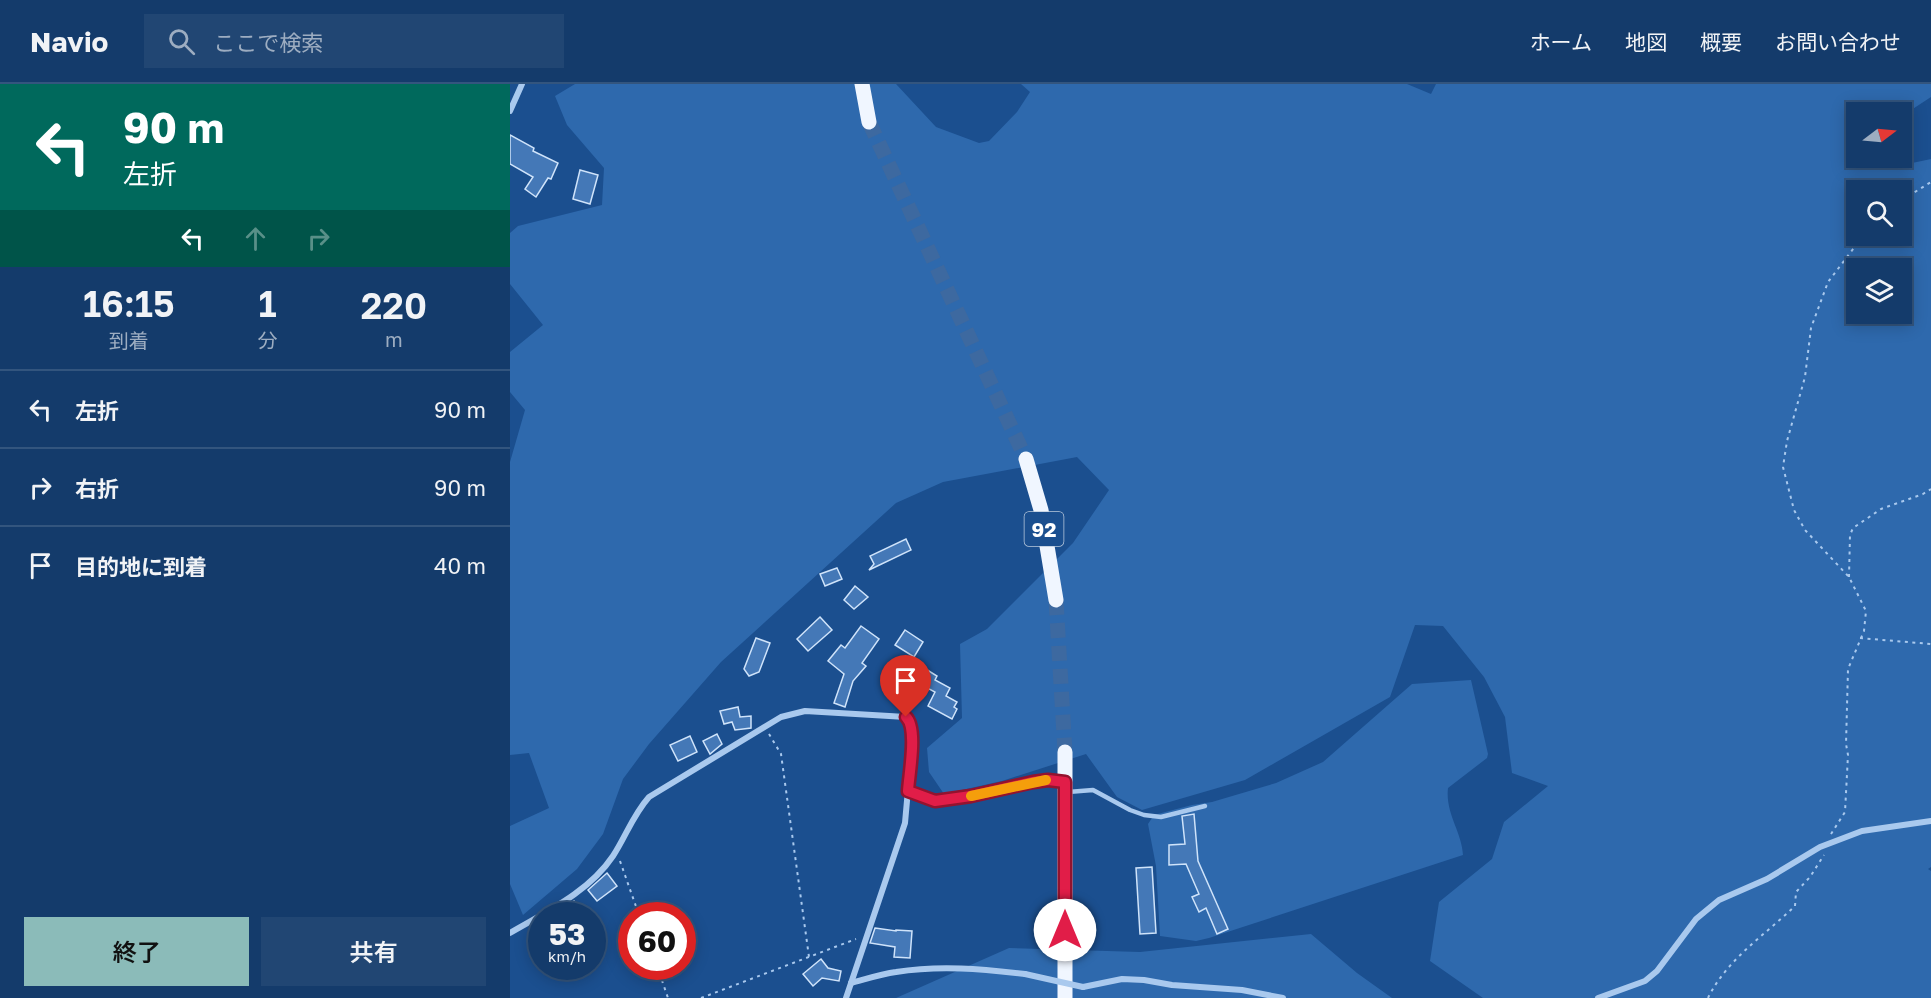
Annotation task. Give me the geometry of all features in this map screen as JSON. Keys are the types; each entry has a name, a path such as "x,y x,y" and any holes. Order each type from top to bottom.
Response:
{"main road":[{"path":"862,84 869,122"},
{"name":"92","path":"1026,459 1041,510 1056,600"},
{"path":"1065,752 1065,998"}],"street":[{"path":"510,111 522,84"},
{"path":"510,933 589,883 616,851 638,810 649,797 781,717 805,711 906,717 910,721 913,734 905,823 846,998"},
{"path":"908,791 935,801 1048,780 1065,788"},
{"path":"1598,998 1645,981 1657,970 1696,919 1719,900 1775,874 1820,847 1862,831 1931,821"},
{"path":"851,983 896,972 942,968 988,969 1025,974 1083,987 1122,979 1144,980 1172,985 1242,990 1283,998"}],"lane":[{"path":"1065,788 1093,790 1144,815 1161,817 1205,806"}],"path":[{"path":"1912,194 1931,182"},
{"path":"1820,847 1845,812 1848,755 1846,744 1848,669 1864,631 1866,611 1849,577 1805,530 1794,510 1783,467 1786,441 1805,377 1811,328 1828,282 1855,246"},
{"path":"1849,577 1850,535 1853,528 1881,509 1931,489"},
{"path":"1860,638 1931,644"},
{"path":"765,726 781,754 809,957"},
{"path":"1708,998 1712,988 1744,952 1761,935 1778,924 1795,906 1796,892 1810,877 1832,843"},
{"path":"616,851 634,902"},
{"path":"701,998 867,935"},
{"path":"662,980 668,998"}],"shaded area":[{"path":"575,84 896,84 936,127 979,143 989,141 1017,112 1030,92 1021,84 1407,84 1431,94 1436,84 1931,84 1931,97 1912,109 1912,102 1846,102 1846,168 1912,168 1912,163 1931,159 1931,867 1928,869 1931,871 1931,998 1483,998 1430,961 1439,902 1492,859 1504,822 1548,786 1512,773 1505,717 1484,677 1443,626 1415,625 1390,697 1245,780 1142,810 1117,797 1086,754 1002,781 944,794 929,772 927,748 962,718 960,644 987,629 1073,543 1109,490 1077,457 943,482 896,503 721,662 649,744 623,779 603,834 577,869 538,902 528,902 528,911 523,915 510,884 510,826 549,808 529,753 510,755 510,462 525,410 510,392 510,352 543,325 510,284 510,233 518,226 602,205 604,168 567,125 555,96"},
{"path":"1471,680 1488,754 1487,758 1448,788 1449,806 1463,855 1209,938 1196,941 1160,936 1156,866 1148,824 1154,815 1212,802 1276,783 1323,762 1412,684"},
{"path":"1311,934 1357,973 1392,998 896,998 1009,948 1140,952"}],"building":[{"path":"510,135 534,148 533,151 558,163 551,179 548,178 536,197 525,189 533,177 510,164"},
{"path":"580,170 598,175 590,204 573,199"},
{"path":"906,539 911,550 869,570 874,564 870,556"},
{"path":"837,568 842,579 825,586 820,574"},
{"path":"855,586 868,597 854,609 844,600"},
{"path":"820,617 832,630 808,651 797,639"},
{"path":"861,626 879,639 862,663 866,666 853,681 845,707 834,703 844,674 828,661 841,645 845,648"},
{"path":"905,630 923,642 914,657 895,645"},
{"path":"756,638 770,643 759,672 749,676 744,669"},
{"path":"924,668 937,676 935,680 950,688 946,696 957,702 954,707 957,709 952,719 928,706 935,692 916,682"},
{"path":"738,707 740,717 751,716 751,728 735,730 732,722 724,724 720,711"},
{"path":"717,734 722,744 710,754 703,741"},
{"path":"690,736 697,752 678,761 670,745"},
{"path":"1194,814 1198,861 1228,929 1217,934 1206,908 1199,912 1192,897 1199,894 1186,864 1169,865 1169,845 1185,844 1182,816"},
{"path":"1152,867 1156,933 1140,934 1136,868"},
{"path":"607,873 617,886 597,901 588,890"},
{"path":"875,928 912,931 910,958 894,957 895,947 870,943"},
{"path":"821,959 828,968 841,971 839,981 822,978 813,986 803,974"}],"tunnel":[{"path":"869,122 1026,459"},
{"path":"1056,600 1065,752"}],"slow traffic":[{"path":"971,796 1046,780"}],"route":[{"path":"906,717 910,721 913,734 908,791 935,801 971,796 1033,782 1048,780 1065,782 1065,930"}]}
